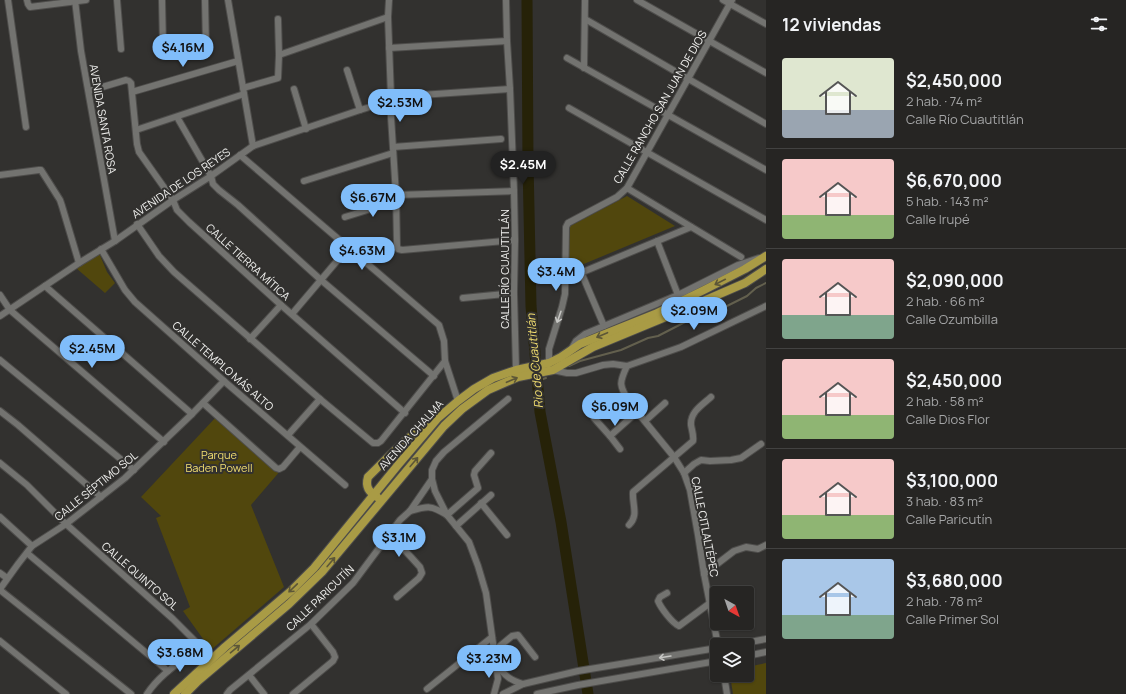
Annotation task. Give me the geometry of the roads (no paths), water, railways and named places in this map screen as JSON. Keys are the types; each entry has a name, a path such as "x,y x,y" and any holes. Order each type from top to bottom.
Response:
{"main road":[{"name":"AVENIDA CHALMA","path":"553,368 570,351 580,344 655,314 745,269 765,256"},
{"name":"AVENIDA CHALMA","path":"174,694 314,568 438,418 474,389 493,378 516,370 553,368 593,347 685,310 745,283 766,269"},
{"name":"AVENIDA CHALMA","path":"185,694 289,604 322,572 444,426 462,408 488,390 537,369"},
{"path":"382,501 368,489 366,482 368,477 412,434 422,426 438,418"}],"street":[{"path":"8,0 26,127"},
{"path":"27,0 30,7 86,0"},
{"path":"117,0 121,49"},
{"path":"162,0 163,46"},
{"path":"205,0 206,47"},
{"path":"228,0 253,146"},
{"path":"389,0 390,99 398,249 402,250 515,240"},
{"name":"CALLE RÍO CUAUTITLÁN","path":"506,0 506,41 510,89 514,191 516,370"},
{"path":"584,68 585,0"},
{"path":"637,0 766,73"},
{"path":"723,0 731,2 766,24"},
{"name":"AVENIDA SANTA ROSA","path":"75,1 81,51 115,241"},
{"name":"CALLE RANCHO SAN JUAN DE DIOS","path":"553,368 549,349 565,294 566,228 568,223 617,196 627,188 731,2"},
{"path":"279,55 388,17"},
{"path":"136,130 177,117 278,78 278,19"},
{"path":"585,19 766,124"},
{"path":"389,48 506,41"},
{"path":"567,58 766,170"},
{"path":"88,92 126,80 131,83 132,92 238,60"},
{"path":"347,70 360,110"},
{"path":"294,89 306,129"},
{"name":"AVENIDA DE LOS REYES","path":"0,316 79,263 115,241 137,224 211,176 253,146 390,99 510,89"},
{"name":"CALLE TIERRA MÍTICA","path":"132,92 139,152 173,200 178,210 189,222 281,305 405,413"},
{"path":"569,108 766,220"},
{"path":"177,117 211,176 213,184 321,280 434,376"},
{"path":"304,182 393,150 500,139"},
{"path":"240,155 439,325 444,341 445,361 458,401"},
{"path":"0,175 41,170 60,200 79,263"},
{"path":"627,188 741,257"},
{"path":"345,217 396,198 514,191"},
{"path":"137,224 159,256 174,272 250,339 373,443 378,443 381,441 405,413 445,361"},
{"path":"566,279 691,227"},
{"path":"657,241 678,295"},
{"path":"292,314 348,248"},
{"name":"CALLE TEMPLO MÁS ALTO","path":"101,249 135,302 345,485"},
{"path":"570,351 576,341 585,334 678,295 738,265 765,256"},
{"path":"581,272 604,326"},
{"path":"45,286 192,414"},
{"path":"463,298 514,293"},
{"path":"0,294 10,310 164,442"},
{"path":"250,339 281,305"},
{"path":"553,368 567,373 576,373 613,364 627,366 681,347 766,306"},
{"path":"0,360 134,470"},
{"name":"CALLE CITLALTÉPEC","path":"627,366 621,380 621,387 629,402 674,457 684,473 690,490 710,602"},
{"name":"CALLE SÉPTIMO SOL","path":"0,590 7,578 32,546 66,524 134,470 224,381"},
{"path":"629,525 634,520 635,515 632,498 633,492 693,441 691,425 692,413 711,397"},
{"path":"288,435 320,399"},
{"name":"CALLE PARICUTÍN","path":"227,694 311,624 353,582 400,520 410,511 432,479 432,470 444,452 508,399"},
{"path":"203,403 276,468 279,469 283,467 300,447"},
{"path":"645,421 666,403"},
{"path":"0,411 101,497"},
{"path":"610,436 637,412"},
{"path":"594,418 620,449"},
{"path":"684,473 701,460 731,460 741,458 761,444"},
{"path":"447,515 478,488 474,475 475,472 491,453"},
{"name":"CALLE QUINTO SOL","path":"0,463 27,485 66,524 173,619 196,642 198,646 197,648 168,671"},
{"path":"432,479 435,491 447,515 469,542 486,593 497,665 498,679 494,694"},
{"path":"456,526 491,495"},
{"path":"481,504 507,534"},
{"path":"410,511 425,507 432,507 447,515"},
{"path":"0,517 32,546"},
{"path":"390,534 420,567 422,573 419,578 397,597"},
{"path":"704,574 734,550 746,547 758,549 766,545"},
{"path":"27,552 168,671 147,694"},
{"path":"0,573 7,578"},
{"path":"0,590 131,694"},
{"path":"667,592 660,597 658,601 660,606 675,624 679,626 710,602"},
{"path":"292,694 333,661 335,657 334,652 311,624"},
{"path":"494,651 512,636 518,635 535,657"},
{"path":"427,689 492,637"},
{"path":"754,641 766,639"},
{"path":"0,641 66,694"},
{"path":"503,694 523,684 578,672 710,649"},
{"path":"754,655 766,652"},
{"path":"683,654 685,666"},
{"path":"537,694 578,685 710,661"},
{"path":"497,665 504,674 512,680 523,684"},
{"path":"249,675 264,694"},
{"path":"725,682 727,694"}],"waterway":[{"name":"Rio de Cuautitlán","path":"527,0 531,306 540,412 561,522 588,694"},
{"path":"569,366 580,361 621,350 648,338 658,336 689,320 715,312 747,296 756,288 766,283"},
{"path":"537,381 546,378"}],"park label":[{"name":"Parque Baden Powell","path":"219,461"}]}
